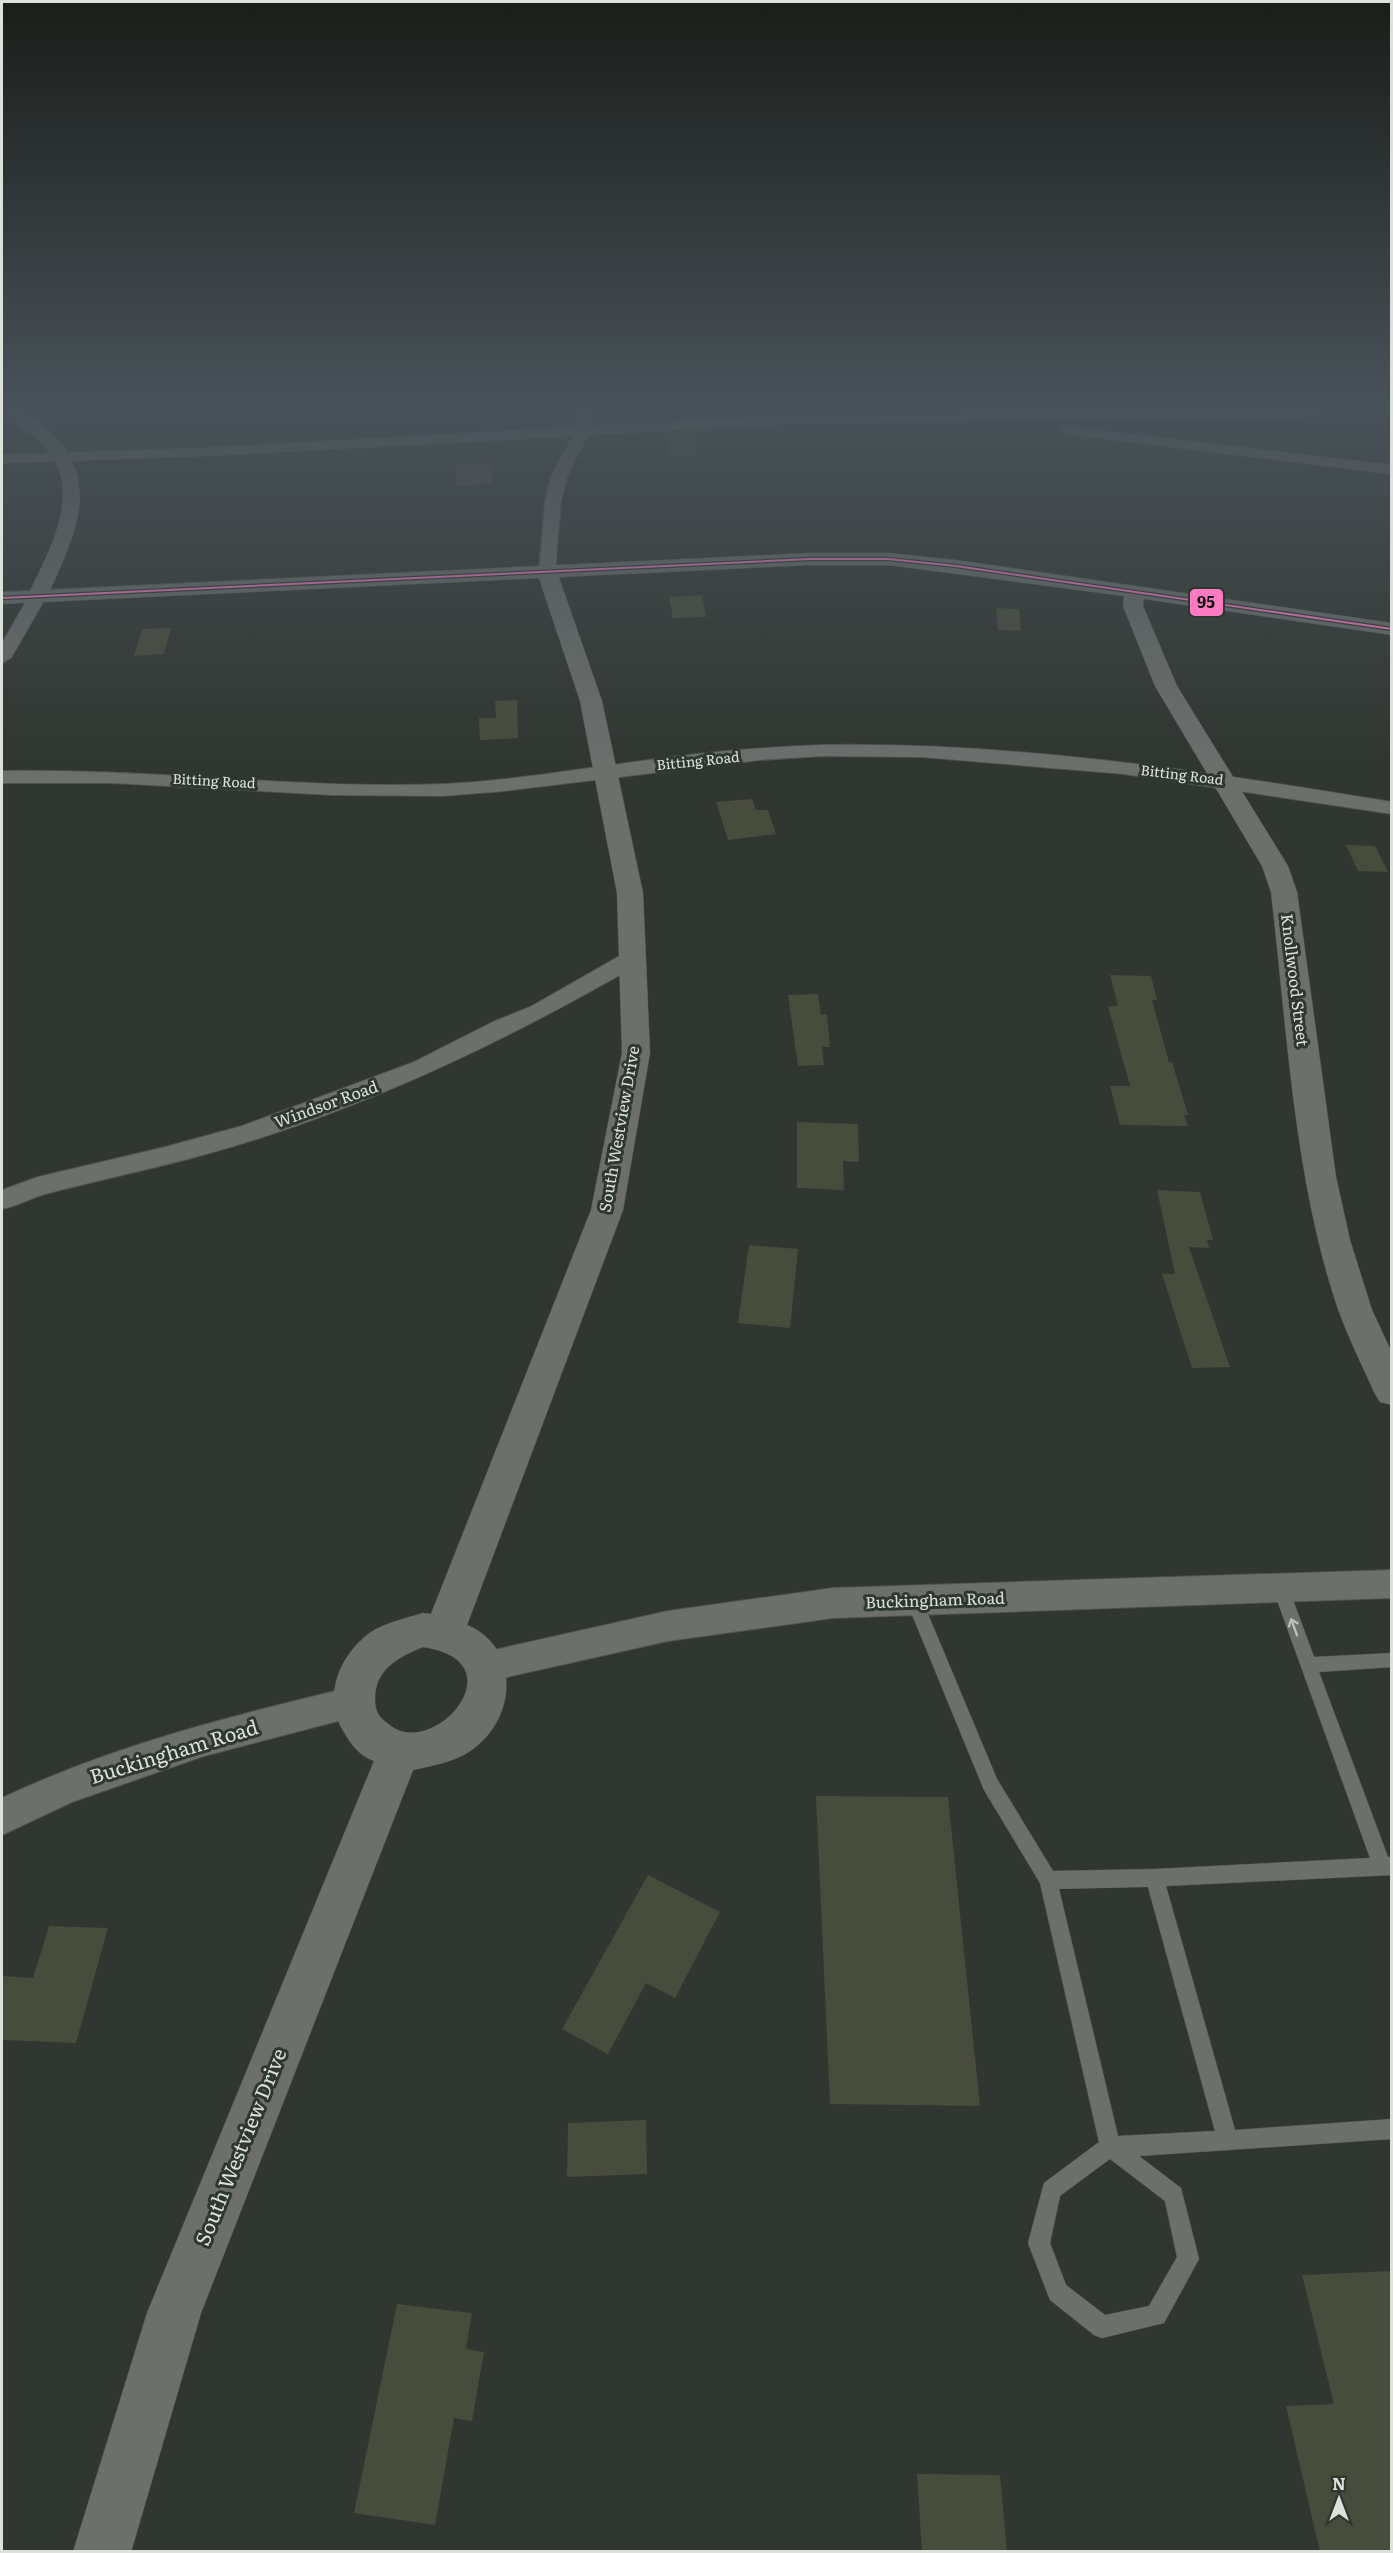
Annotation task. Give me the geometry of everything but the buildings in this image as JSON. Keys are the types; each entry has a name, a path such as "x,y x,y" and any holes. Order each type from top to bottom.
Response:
{"main road":[{"path":"37,597 63,543 67,525"},
{"path":"2,598 798,560 888,559 956,566 1392,629"},
{"name":"South Westview Drive","path":"444,1632 608,1210 636,1053 630,893 591,701 548,572"},
{"name":"Knollwood Street","path":"1136,592 1133,606 1166,686 1275,866 1284,892 1320,1177 1334,1240 1355,1310 1392,1392"},
{"path":"423,1630 444,1632 463,1639 476,1652 485,1667 488,1686 483,1707 471,1725 453,1740 431,1749 400,1749 386,1746 368,1735 356,1719 352,1702 354,1679 365,1661 381,1645 401,1635 423,1630"},
{"name":"South Westview Drive","path":"102,2552 174,2313 400,1749"}],"street":[{"path":"548,572 551,525"},
{"path":"2,658 37,597"},
{"name":"Bitting Road","path":"2,777 144,777 444,790 552,780 605,771 762,754 854,750 992,755 1222,780 1392,808"},
{"name":"Windsor Road","path":"2,1200 38,1186 166,1156 251,1132 423,1068 504,1026 539,1012 631,959"},
{"name":"Buckingham Road","path":"485,1667 668,1626 833,1603 1392,1584"},
{"name":"Buckingham Road","path":"2,1817 62,1788 204,1739 352,1702"}],"lane":[{"path":"1048,1880 1155,1878 1387,1866 1308,1665 1281,1589"},
{"path":"914,1600 990,1784 1048,1880 1110,2146 1174,2195 1188,2259 1156,2315 1102,2327 1059,2292 1039,2244 1051,2190 1110,2146 1392,2129"},
{"path":"1308,1665 1392,1660"},
{"path":"1155,1878 1227,2139"}],"transit line":[{"name":"95","path":"2,598 810,559 888,559 956,566 1392,629"}]}
